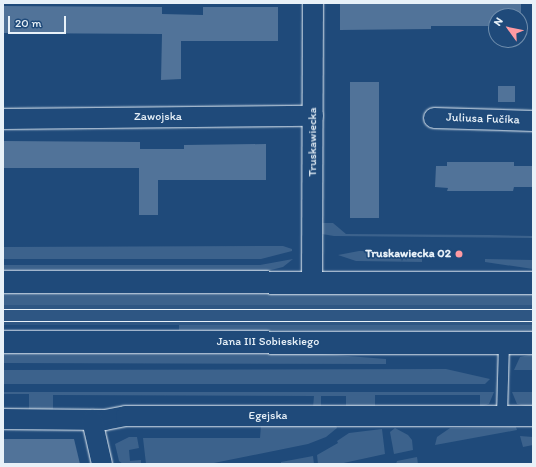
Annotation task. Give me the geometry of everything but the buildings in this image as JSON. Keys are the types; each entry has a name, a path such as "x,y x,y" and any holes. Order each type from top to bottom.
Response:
{"main road":[{"path":"3,282 533,283"},
{"name":"Jana III Sobieskiego","path":"3,342 533,343"}],"street":[{"name":"Truskawiecka","path":"312,282 313,3"},
{"name":"Zawojska","path":"3,119 313,116"},
{"name":"Juliusa Fučíka","path":"434,118 533,121"},
{"name":"Egejska","path":"3,419 92,420 126,416 533,416"},
{"path":"92,420 102,464"}],"lane":[{"path":"502,415 504,342"}],"shaded area":[{"path":"321,223 333,223 346,234 489,235 533,236 533,238 334,236 322,234"},
{"path":"283,246 292,249 292,251 261,259 3,259 3,247"},
{"path":"359,251 422,251 422,262 356,261 338,255"},
{"path":"293,259 283,267 267,271 3,270 3,265 260,265"},
{"path":"485,259 533,260 533,269 485,262"},
{"path":"3,293 533,294 533,305 3,305"},
{"path":"3,305 533,305 533,325 3,325"},
{"path":"179,325 533,325 533,332 179,330"},
{"path":"3,353 323,354 386,359 386,364 3,363"},
{"path":"533,354 533,370 514,370 520,357"},
{"path":"446,369 490,379 485,384 3,384 3,370"},
{"path":"3,392 494,392 489,404 480,407 480,395 375,395 375,408 346,409 346,396 321,396 321,407 313,407 314,396 53,395 53,410 29,410 29,394 3,394"},
{"path":"512,392 533,392 533,408 517,404"},
{"path":"261,425 336,425 337,428 326,437 308,444 209,464 146,464 143,438 260,438"},
{"path":"516,427 517,430 435,445 437,437 450,428"},
{"path":"395,428 408,435 412,440 413,450 394,454 390,432"},
{"path":"382,429 385,454 339,464 318,464 317,455 338,443 337,441 349,433"},
{"path":"520,436 533,437 533,445 523,447"},
{"path":"129,437 137,437 139,448 129,450 130,461 141,460 141,464 123,464 119,461 115,444"},
{"path":"313,456 314,464 281,464 281,462"},
{"path":"417,457 418,464 396,464 397,461"}],"tram line":[{"path":"3,309 533,309"},
{"path":"3,321 533,321"}],"place":[{"name":"Truskawiecka 02","path":"459,254"}]}
